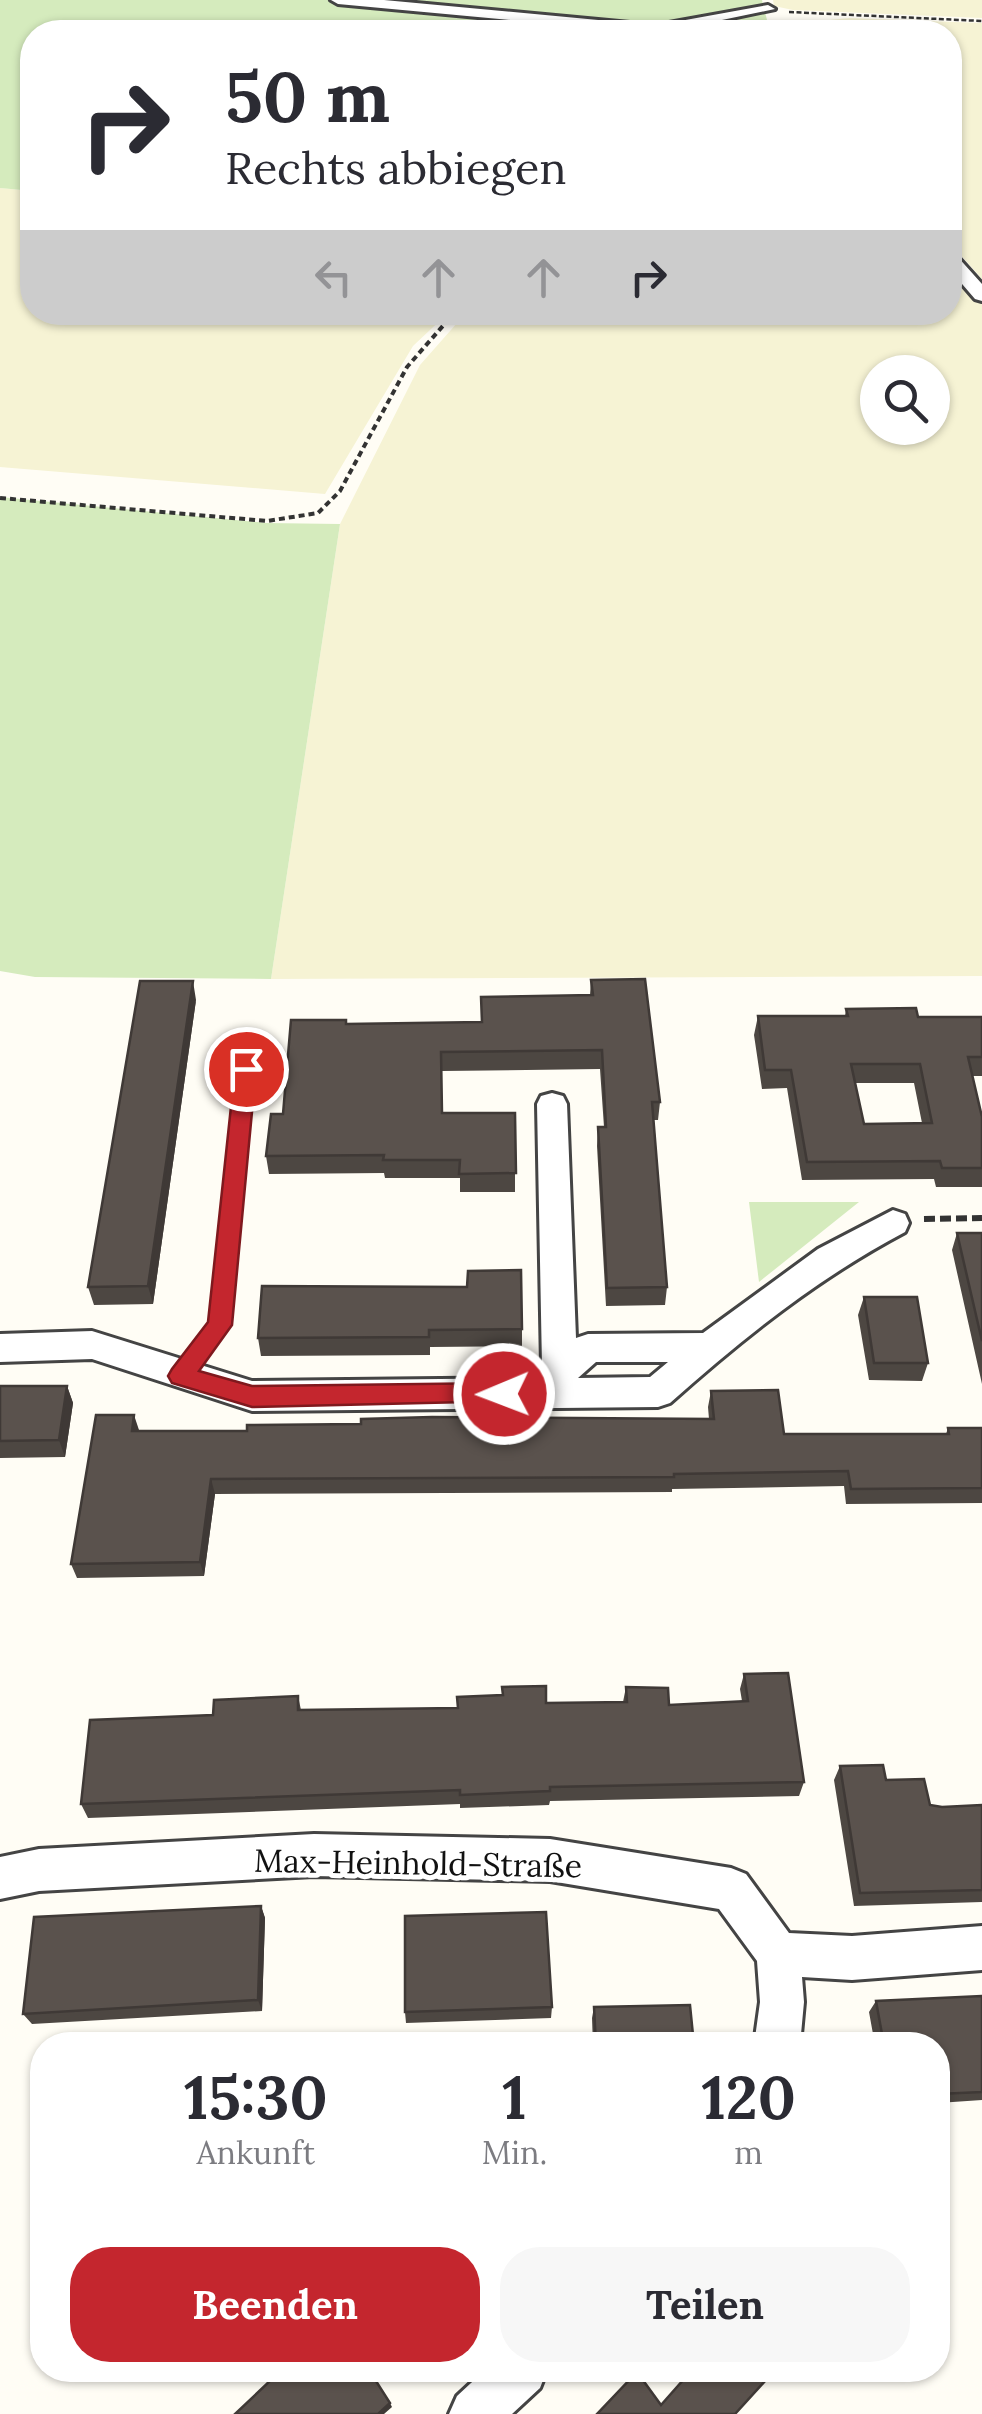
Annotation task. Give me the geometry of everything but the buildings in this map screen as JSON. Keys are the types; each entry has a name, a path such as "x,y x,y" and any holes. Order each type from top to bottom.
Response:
{"street":[{"path":"338,0 554,20"},
{"path":"707,20 769,10"},
{"path":"962,272 982,295"},
{"path":"550,1381 552,1104"},
{"path":"0,1348 92,1345 252,1396 550,1381 658,1392 708,1347 840,1249 893,1223"},
{"name":"Max-Heinhold-Straße","path":"0,1878 39,1870 314,1854 550,1860 731,1889 778,1954"},
{"path":"779,2032 782,2002 778,1954 852,1958 982,1948"},
{"path":"475,2414 509,2382"}],"lane":[{"path":"181,1376 220,1325 246,1069"}],"path":[{"path":"769,10 822,16 982,20"},
{"path":"0,498 267,521 318,514 340,490 406,367 443,325"},
{"path":"893,1223 982,1218"}],"shaded area":[{"path":"773,0 982,0 982,18 793,10 774,6"},
{"path":"849,18 902,20 829,20"},
{"path":"962,22 982,23 982,279 962,256"},
{"path":"0,188 20,190 20,325 435,325 413,346 325,494 0,467"},
{"path":"962,284 982,304 982,976 271,979 340,524 420,365 455,325 962,325"}],"green space":[{"path":"0,0 762,0 767,20 20,20 20,190 0,188"},
{"path":"0,497 266,523 340,524 271,979 35,977 0,971"},
{"path":"749,1202 859,1202 759,1282"}],"route":[{"path":"246,1069 220,1325 181,1376 252,1396 504,1394"}]}
